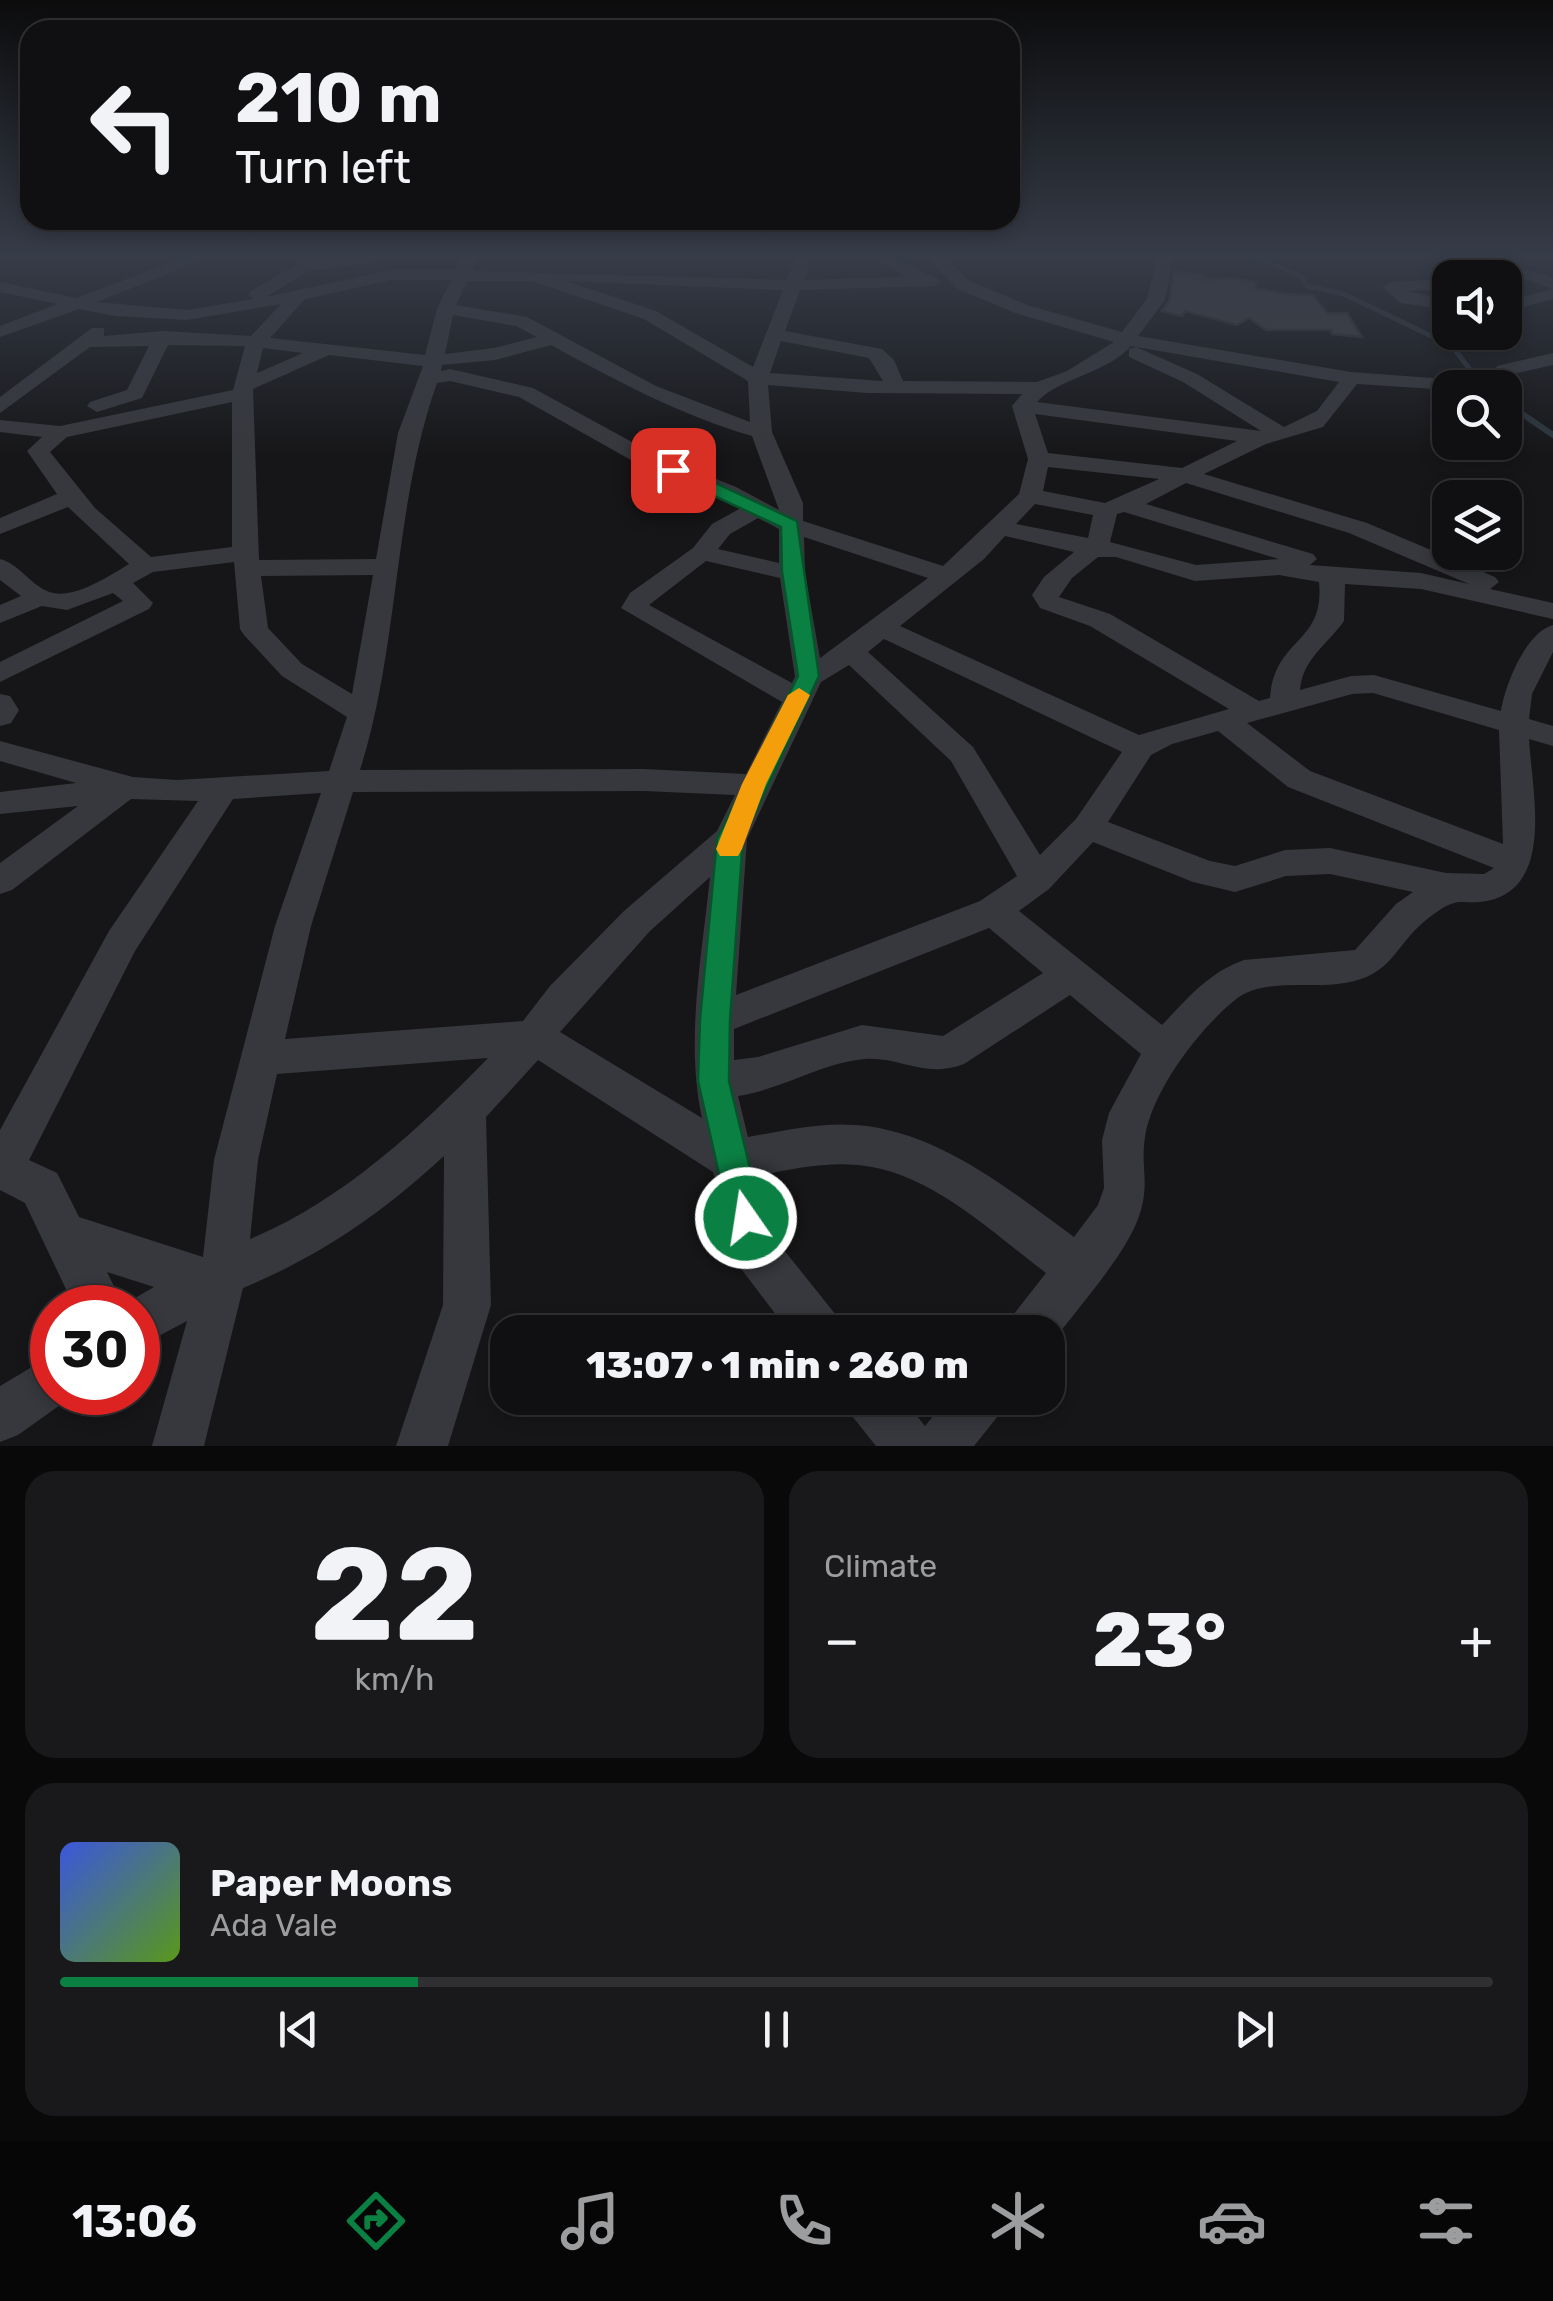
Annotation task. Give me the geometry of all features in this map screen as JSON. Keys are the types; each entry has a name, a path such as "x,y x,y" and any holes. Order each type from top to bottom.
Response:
{"street":[{"path":"0,332 27,321"},
{"path":"1,423 105,321"},
{"path":"136,339 191,321"},
{"path":"275,321 255,343 243,390 246,560 254,629 269,650 292,670 364,714"},
{"path":"178,1446 216,1277 236,1160 293,926 364,714 409,433 443,321"},
{"path":"522,321 649,390 713,418 761,432"},
{"path":"683,321 758,378 1031,398 1271,437"},
{"path":"779,321 758,378 761,432 791,503 792,572 803,687"},
{"path":"1059,321 1123,343 1180,372 1271,437"},
{"path":"1031,398 1123,343 1140,321"},
{"path":"774,334 875,353 884,360 896,388"},
{"path":"146,565 96,528 69,498 38,451 66,430 82,411 135,394 163,337"},
{"path":"85,342 163,337 326,350 526,392 646,459 790,525 947,576"},
{"path":"430,370 552,339"},
{"path":"1123,343 1351,378 1432,383"},
{"path":"1,423 66,430 243,390 326,350"},
{"path":"1504,370 1553,359"},
{"path":"976,554 1032,536 1271,437 1325,419 1351,378"},
{"path":"807,1315 752,1246 714,1081 715,1020 730,839 803,687 976,554 1030,496 1039,459 1031,398"},
{"path":"1039,459 1182,475 1358,528 1553,610"},
{"path":"1030,496 1103,507 1360,575 1421,581 1553,610"},
{"path":"0,527 69,498"},
{"path":"1103,507 1106,528 1095,549 1062,572 1044,595 1049,602 1100,620 1254,712 1299,779 1518,862"},
{"path":"758,508 721,528 702,553 639,600 634,608 803,687"},
{"path":"1000,528 1095,549 1118,550 1195,573 1279,567 1332,577 1360,575"},
{"path":"702,553 792,572"},
{"path":"0,567 38,598 67,602 117,582 146,565 246,560 387,567"},
{"path":"1254,712 1293,658 1330,623 1334,610 1332,577"},
{"path":"0,673 140,603 117,582"},
{"path":"0,615 38,598"},
{"path":"882,628 1140,748"},
{"path":"1088,827 1204,873 1235,879 1285,862 1330,861 1446,886 1489,887 1515,872 1522,848 1511,721 1531,659 1553,633"},
{"path":"852,652 962,754 1037,880"},
{"path":"715,1020 993,911 1037,880 1088,827 1140,748 1161,737 1351,685 1374,684 1553,736"},
{"path":"0,703 4,710 0,716"},
{"path":"0,751 128,788"},
{"path":"0,803 128,788 222,790 341,781 644,780 754,784"},
{"path":"0,881 128,788"},
{"path":"89,1285 41,1188 1,1168 122,942 222,790"},
{"path":"160,1310 216,1277 284,1248 373,1192 465,1110 637,921 730,839"},
{"path":"1043,1315 1116,1218 1126,1188 1122,1140 1130,1113 1164,1050 1222,989 1244,975 1348,968 1368,961 1409,914 1446,886"},
{"path":"993,911 1164,1050"},
{"path":"714,1081 758,1075 862,1042 880,1042 928,1057 950,1052 1071,975"},
{"path":"262,1058 534,1036 732,1160 835,1144 876,1147 926,1166 1080,1268"},
{"path":"422,1446 467,1305 465,1110"},
{"path":"64,1235 216,1277"},
{"path":"0,1418 30,1396"},
{"path":"883,1415 908,1446"},
{"path":"942,1446 967,1415"}],"building":[{"path":"1254,321 1352,321 1362,337 1332,334 1331,330 1266,330"}],"waterway":[{"path":"1401,321 1452,346 1470,370"},
{"path":"1522,414 1553,435"}],"slow traffic":[{"path":"729,849 754,784 799,695"}],"route":[{"path":"673,470 728,492 790,525 792,572 808,676 730,839 715,1020 714,1081 746,1218"}]}
